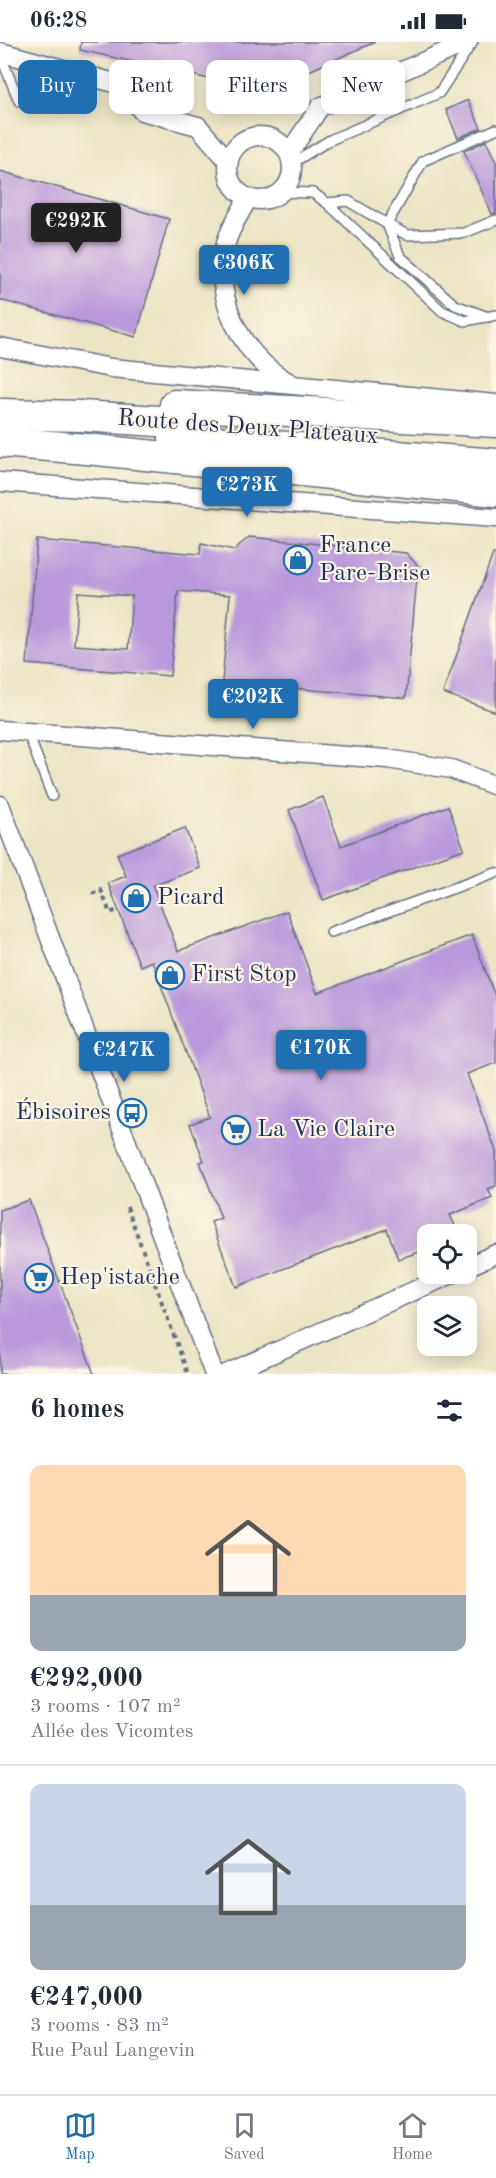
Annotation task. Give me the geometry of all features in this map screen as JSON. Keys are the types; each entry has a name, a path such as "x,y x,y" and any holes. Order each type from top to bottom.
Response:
{"main road":[{"path":"0,400 236,408 496,422"},
{"name":"Route des Deux Plateaux","path":"0,414 106,417 496,446"},
{"name":"Route des Deux Plateaux","path":"0,429 239,443 496,464"},
{"path":"0,442 496,491"}],"street":[{"path":"290,158 321,108 470,42"},
{"path":"0,53 31,60"},
{"path":"97,77 122,85 142,111 198,126 228,161"},
{"path":"256,135 275,139 290,158 292,174 281,192 266,200 249,198 237,191 230,180 228,161 237,144 256,135"},
{"path":"249,198 226,241 223,269 227,305 240,336 252,353 272,371 292,384"},
{"path":"0,347 111,368 496,404"},
{"path":"0,482 496,518"},
{"path":"0,729 387,759 452,769 496,786"},
{"path":"0,805 214,1374"},
{"path":"477,1262 496,1254"},
{"path":"226,1374 429,1284"}],"lane":[{"path":"290,158 439,93 470,42"},
{"path":"0,53 18,98"},
{"path":"387,224 423,161 496,129"},
{"path":"281,192 313,193 327,203 442,311 465,321 493,316"},
{"path":"327,203 348,201 407,235 464,233 496,220"},
{"path":"387,224 400,256 454,305 493,316"},
{"path":"27,730 52,796"},
{"path":"331,932 496,873"}],"path":[{"path":"92,894 101,890 110,913 118,910"}],"building":[{"path":"81,42 375,42 334,60 321,60 321,66 309,71 309,60 206,60 206,78 194,76 194,60 125,60 80,50"},
{"path":"468,100 481,128 458,138 446,110"},
{"path":"486,141 496,162 496,213 492,214 464,151"},
{"path":"0,171 169,219 136,337 0,300"},
{"path":"249,537 406,553 418,566 406,698 222,682 230,595 178,591 170,676 27,664 37,540 200,554 201,543 234,550","holes":["78,592 132,596 128,649 74,645"]},
{"path":"493,554 496,554 496,712 443,693"},
{"path":"323,797 341,846 448,806 464,849 323,900 289,810"},
{"path":"185,828 200,868 153,886 178,951 287,911 317,993 472,935 496,999 496,1063 467,1074 496,1151 496,1186 488,1189 492,1198 450,1215 454,1224 417,1224 417,1253 398,1259 387,1229 236,1287 211,1222 221,1218 200,1162 204,1161 190,1124 210,1117 152,961 140,966 108,883 126,876 117,854"},
{"path":"29,1200 94,1374 0,1374 0,1210"}],"place":[{"name":"France Pare-Brise","path":"298,560"},
{"name":"Picard","path":"136,898"},
{"name":"First Stop","path":"170,975"},
{"name":"Ébisoires","path":"132,1113"},
{"name":"La Vie Claire","path":"236,1130"},
{"name":"Hep'istache","path":"39,1278"}]}
